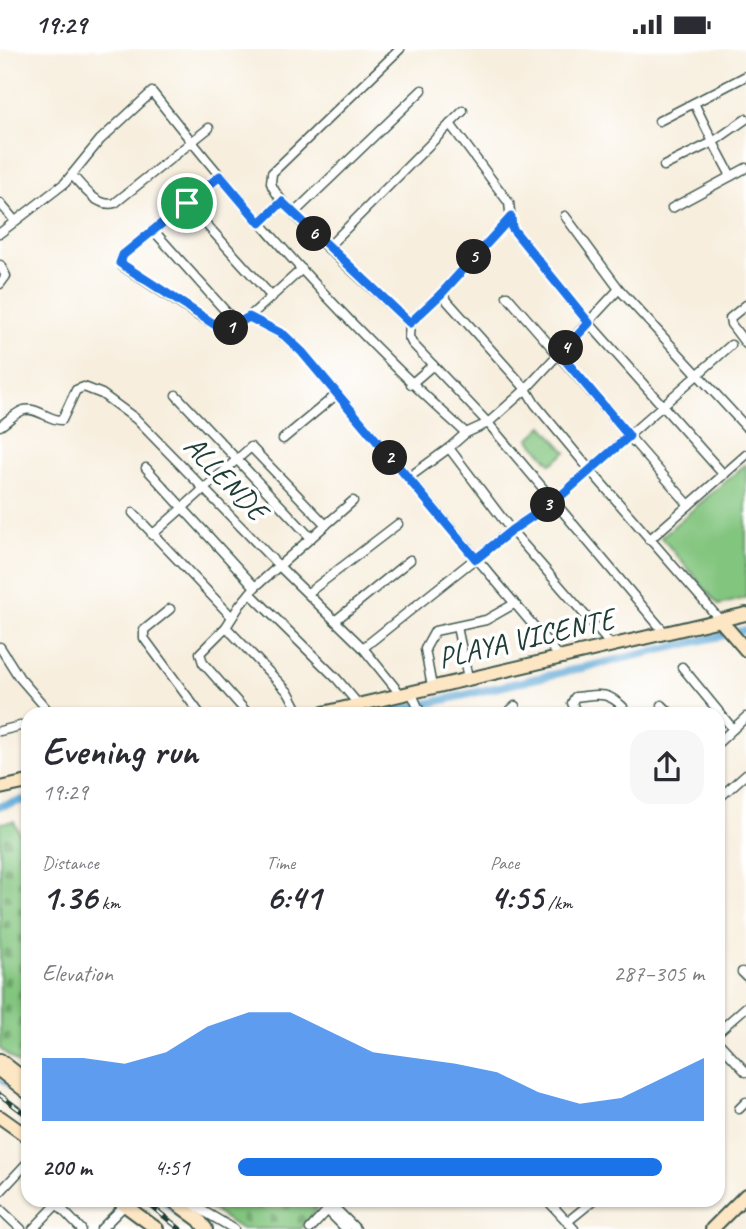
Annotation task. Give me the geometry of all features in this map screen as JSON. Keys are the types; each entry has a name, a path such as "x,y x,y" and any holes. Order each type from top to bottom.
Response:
{"main road":[{"name":"PLAYA VICENTE","path":"350,707 409,696 468,678 665,633 728,629 746,614"},
{"path":"728,629 746,650"},
{"path":"0,788 21,784"},
{"path":"0,1060 21,1076"},
{"path":"0,1071 21,1088"},
{"path":"1,1120 21,1133"},
{"path":"712,1229 746,1195"},
{"path":"127,1207 157,1229"},
{"path":"190,1207 206,1229"}],"street":[{"path":"400,49 272,173 271,183 282,202 410,323"},
{"path":"659,121 746,76"},
{"path":"293,213 422,90"},
{"path":"0,233 57,190 100,140 152,92 190,141 302,269 411,384 466,433"},
{"path":"694,103 731,176"},
{"path":"328,247 463,111"},
{"path":"664,166 713,142 746,119"},
{"path":"450,124 509,203 512,228 589,323 724,475"},
{"path":"72,175 100,202 107,205 115,203 209,128"},
{"path":"672,208 746,168"},
{"path":"220,176 123,255 122,266 226,330 249,317 302,269"},
{"path":"260,223 282,202"},
{"path":"0,203 15,221"},
{"path":"187,203 272,297"},
{"path":"565,216 619,289 746,427"},
{"path":"511,217 441,294 410,323 409,337 488,423 665,633"},
{"path":"153,230 238,325"},
{"path":"0,265 6,276 0,284"},
{"path":"408,478 466,433 488,423 526,389 619,289"},
{"path":"441,294 526,389 728,629"},
{"path":"507,296 689,505"},
{"path":"746,305 730,318 731,324 746,344"},
{"path":"249,317 284,335 302,352 560,657"},
{"path":"363,648 512,530 555,501 731,345"},
{"path":"411,384 433,365"},
{"name":"ALLENDE","path":"0,426 24,410 37,411 56,421 62,420 76,390 84,387 102,394 136,419 363,648 416,707"},
{"path":"176,395 311,538"},
{"path":"283,439 336,395"},
{"path":"152,535 253,447 326,525"},
{"path":"449,448 512,530 611,646"},
{"path":"651,539 746,455"},
{"path":"146,468 359,705"},
{"path":"242,707 200,658 200,653 226,627 253,590 353,501"},
{"path":"133,513 232,617"},
{"path":"308,593 398,524"},
{"path":"335,620 410,561"},
{"path":"432,687 425,649 435,631 486,619 514,604"},
{"path":"170,609 144,630 144,638 195,707"},
{"path":"226,627 289,693 296,707"},
{"path":"457,627 468,678"},
{"path":"0,647 19,677 45,707"},
{"path":"682,667 715,707"},
{"path":"574,707 572,703 575,698 607,694 623,707"},
{"path":"725,736 746,717"},
{"path":"725,719 733,729"},
{"path":"0,730 21,726"},
{"path":"725,793 746,774"},
{"path":"725,1026 746,1007"},
{"path":"725,1050 746,1072"},
{"path":"738,1064 746,1058"},
{"path":"0,1192 21,1170"},
{"path":"33,1229 54,1207"},
{"path":"63,1207 82,1229"},
{"path":"101,1229 119,1207"},
{"path":"191,1207 230,1228"},
{"path":"310,1229 330,1207"},
{"path":"333,1207 346,1229"},
{"path":"334,1207 356,1229"},
{"path":"554,1207 574,1229"},
{"path":"567,1221 585,1207"},
{"path":"0,1209 21,1229"}],"green space":[{"path":"543,426 566,452 551,464 529,439"},
{"path":"746,464 746,598 719,605 661,537"},
{"path":"14,821 21,838 21,1066 0,1049 0,823"},
{"path":"208,1207 318,1207 301,1229 241,1229"}],"waterway":[{"path":"413,707 746,630"},
{"path":"0,806 21,801"},
{"path":"0,1080 21,1096"},
{"path":"167,1207 194,1229"}],"railway":[{"path":"0,1095 21,1111"},
{"path":"152,1207 180,1229"}],"route":[{"path":"220,176 260,223 282,202 410,323 441,294 511,217 512,228 589,323 560,354 629,436 555,501 476,559 302,352 284,335 249,317 226,330 220,328 122,266 120,263 123,255 187,203 220,176"}]}
